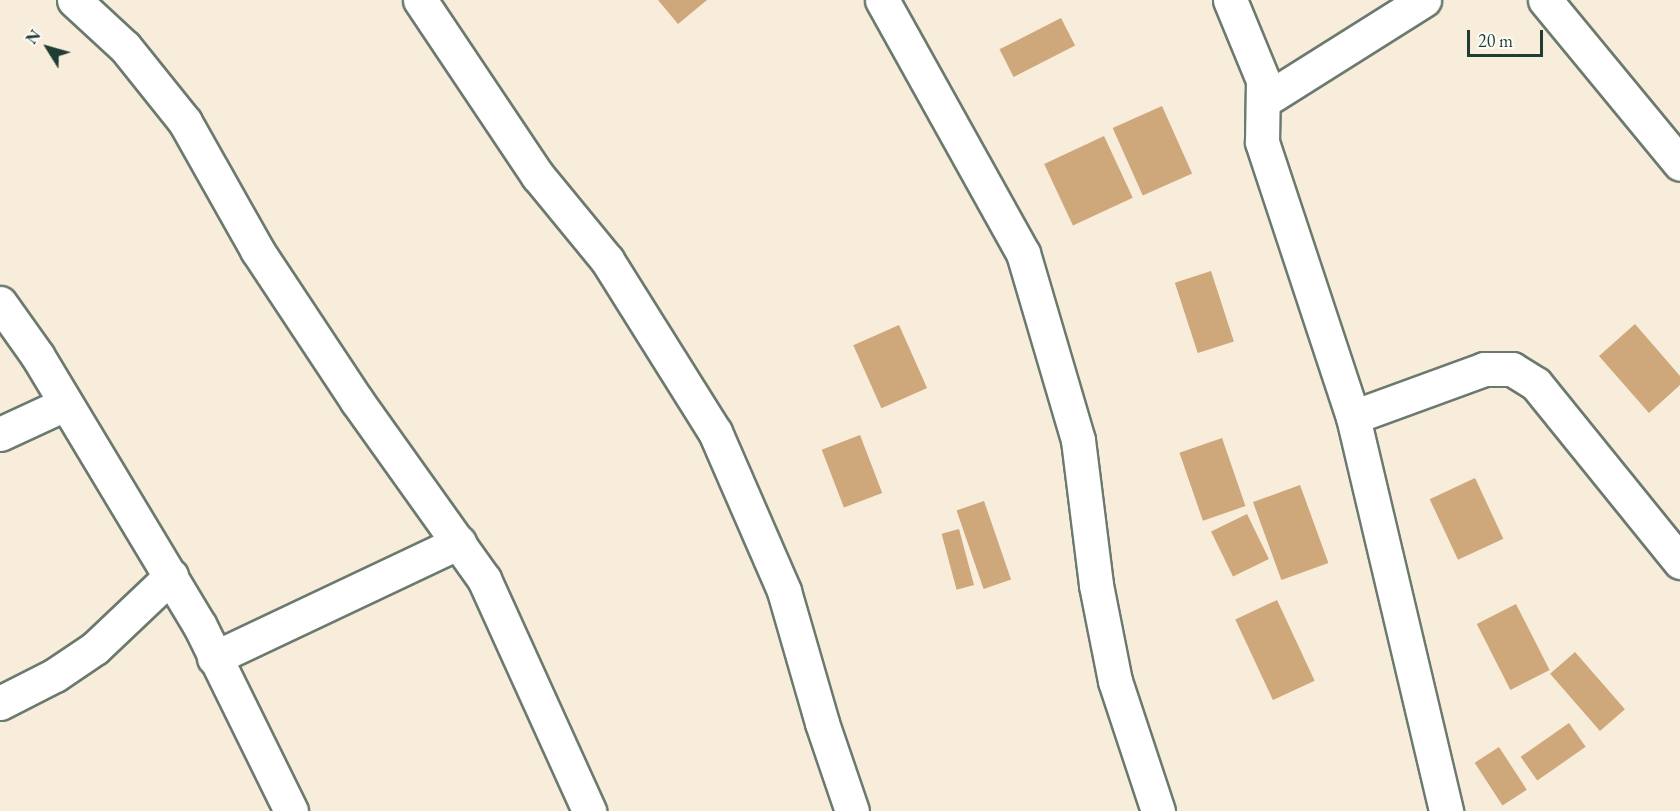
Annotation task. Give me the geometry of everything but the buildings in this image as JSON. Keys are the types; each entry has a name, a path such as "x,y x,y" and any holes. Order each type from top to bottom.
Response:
{"street":[{"path":"74,0 125,47 184,122 257,250 357,401 484,579 589,811"},
{"path":"420,0 538,176 607,260 715,432 784,591 822,723 852,811"},
{"path":"882,0 1023,253 1078,440 1096,585 1115,681 1158,811"},
{"path":"1230,0 1251,42 1263,80 1265,100 1262,132 1268,164 1353,417 1446,811"},
{"path":"1265,100 1424,0"},
{"path":"1545,0 1680,164"},
{"path":"0,303 171,576 291,811"},
{"path":"1353,417 1484,369 1512,369 1536,384 1680,562"},
{"path":"0,434 65,404"},
{"path":"214,658 459,542"},
{"path":"0,703 55,675 95,648 171,576"}]}
